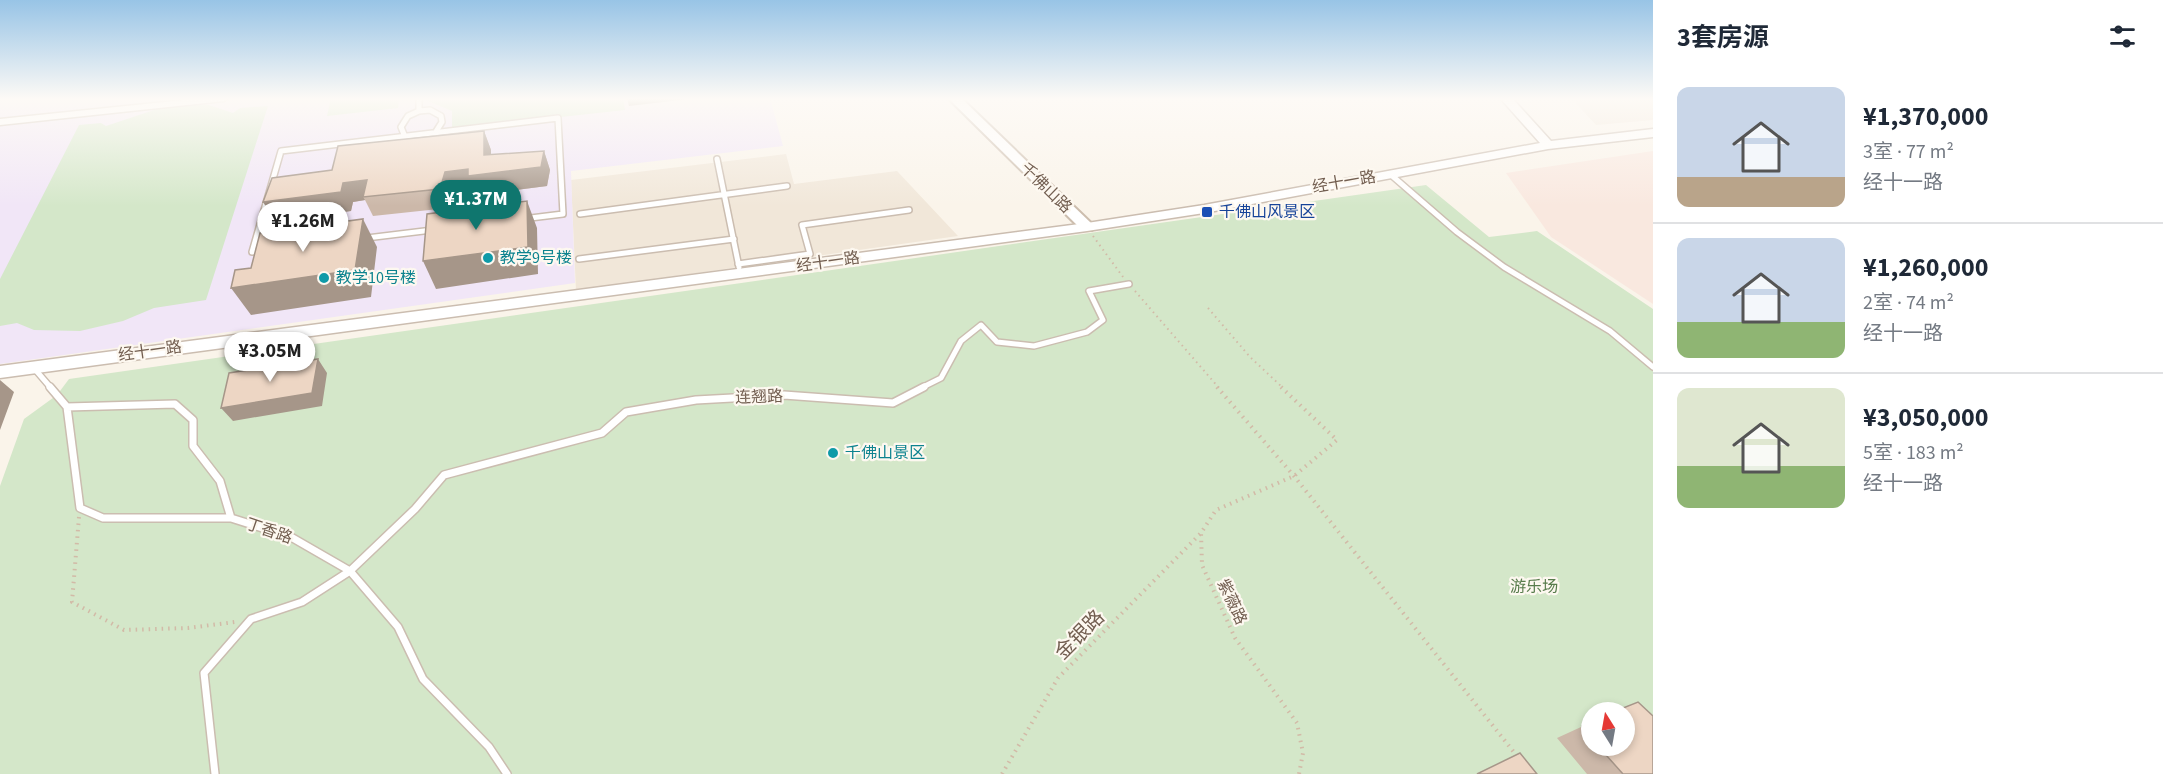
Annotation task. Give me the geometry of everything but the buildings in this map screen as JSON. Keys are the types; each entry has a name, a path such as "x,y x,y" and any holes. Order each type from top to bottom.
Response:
{"main road":[{"name":"千佛山路","path":"991,134 1087,227"}],"street":[{"path":"1538,134 1548,145"},
{"name":"经十一路","path":"0,372 739,269 1087,227 1548,145 1643,134"}],"lane":[{"path":"427,134 280,152 252,252 563,214 559,134"},
{"path":"717,159 739,269 810,254 802,225 909,210"},
{"path":"1390,174 1458,232 1504,267 1610,330 1653,368"},
{"path":"580,214 787,186"},
{"path":"579,259 734,239"},
{"name":"连翘路","path":"350,571 415,509 444,475 602,433 626,412 696,400 784,395 893,403 942,378 960,341 981,325 997,342 1034,346 1087,332 1103,320 1089,291 1129,284"},
{"path":"33,367 67,407 80,508"},
{"path":"67,407 175,404 193,420 193,446 220,481 231,518"},
{"name":"丁香路","path":"80,508 103,518 231,518 291,537 350,571 398,627 423,679 489,747 507,774"},
{"path":"215,774 204,673 251,620 302,602 350,571"}],"path":[{"path":"1087,227 1129,284 1294,476 1524,765"},
{"path":"1201,533 1216,510 1294,476 1337,440 1250,357 1208,308"},
{"path":"80,508 72,602 124,630 188,628 251,620"},
{"name":"金银路","path":"1002,774 1058,678 1201,533"},
{"name":"紫薇路","path":"1201,533 1202,565 1235,638 1297,723 1303,753 1299,774"}],"shaded area":[{"path":"0,134 780,134 783,146 571,171 575,283 0,364"},
{"path":"1653,151 1653,304 1551,237 1506,173"},
{"path":"786,154 794,184 897,171 958,236 576,290 571,180"}],"green space":[{"path":"74,134 259,134 206,300 154,308 123,321 80,331 34,330 17,323 0,326 0,279"},
{"name":"千佛山景区","path":"1426,185 1489,237 1537,231 1653,309 1653,774 0,774 0,486 24,419 57,395 69,379"}],"place":[{"name":"千佛山风景区","path":"1207,212"},
{"name":"教学9号楼","path":"488,258"},
{"name":"教学10号楼","path":"324,278"},
{"name":"千佛山景区","path":"833,453"}],"park label":[{"name":"游乐场","path":"1534,587"}]}
